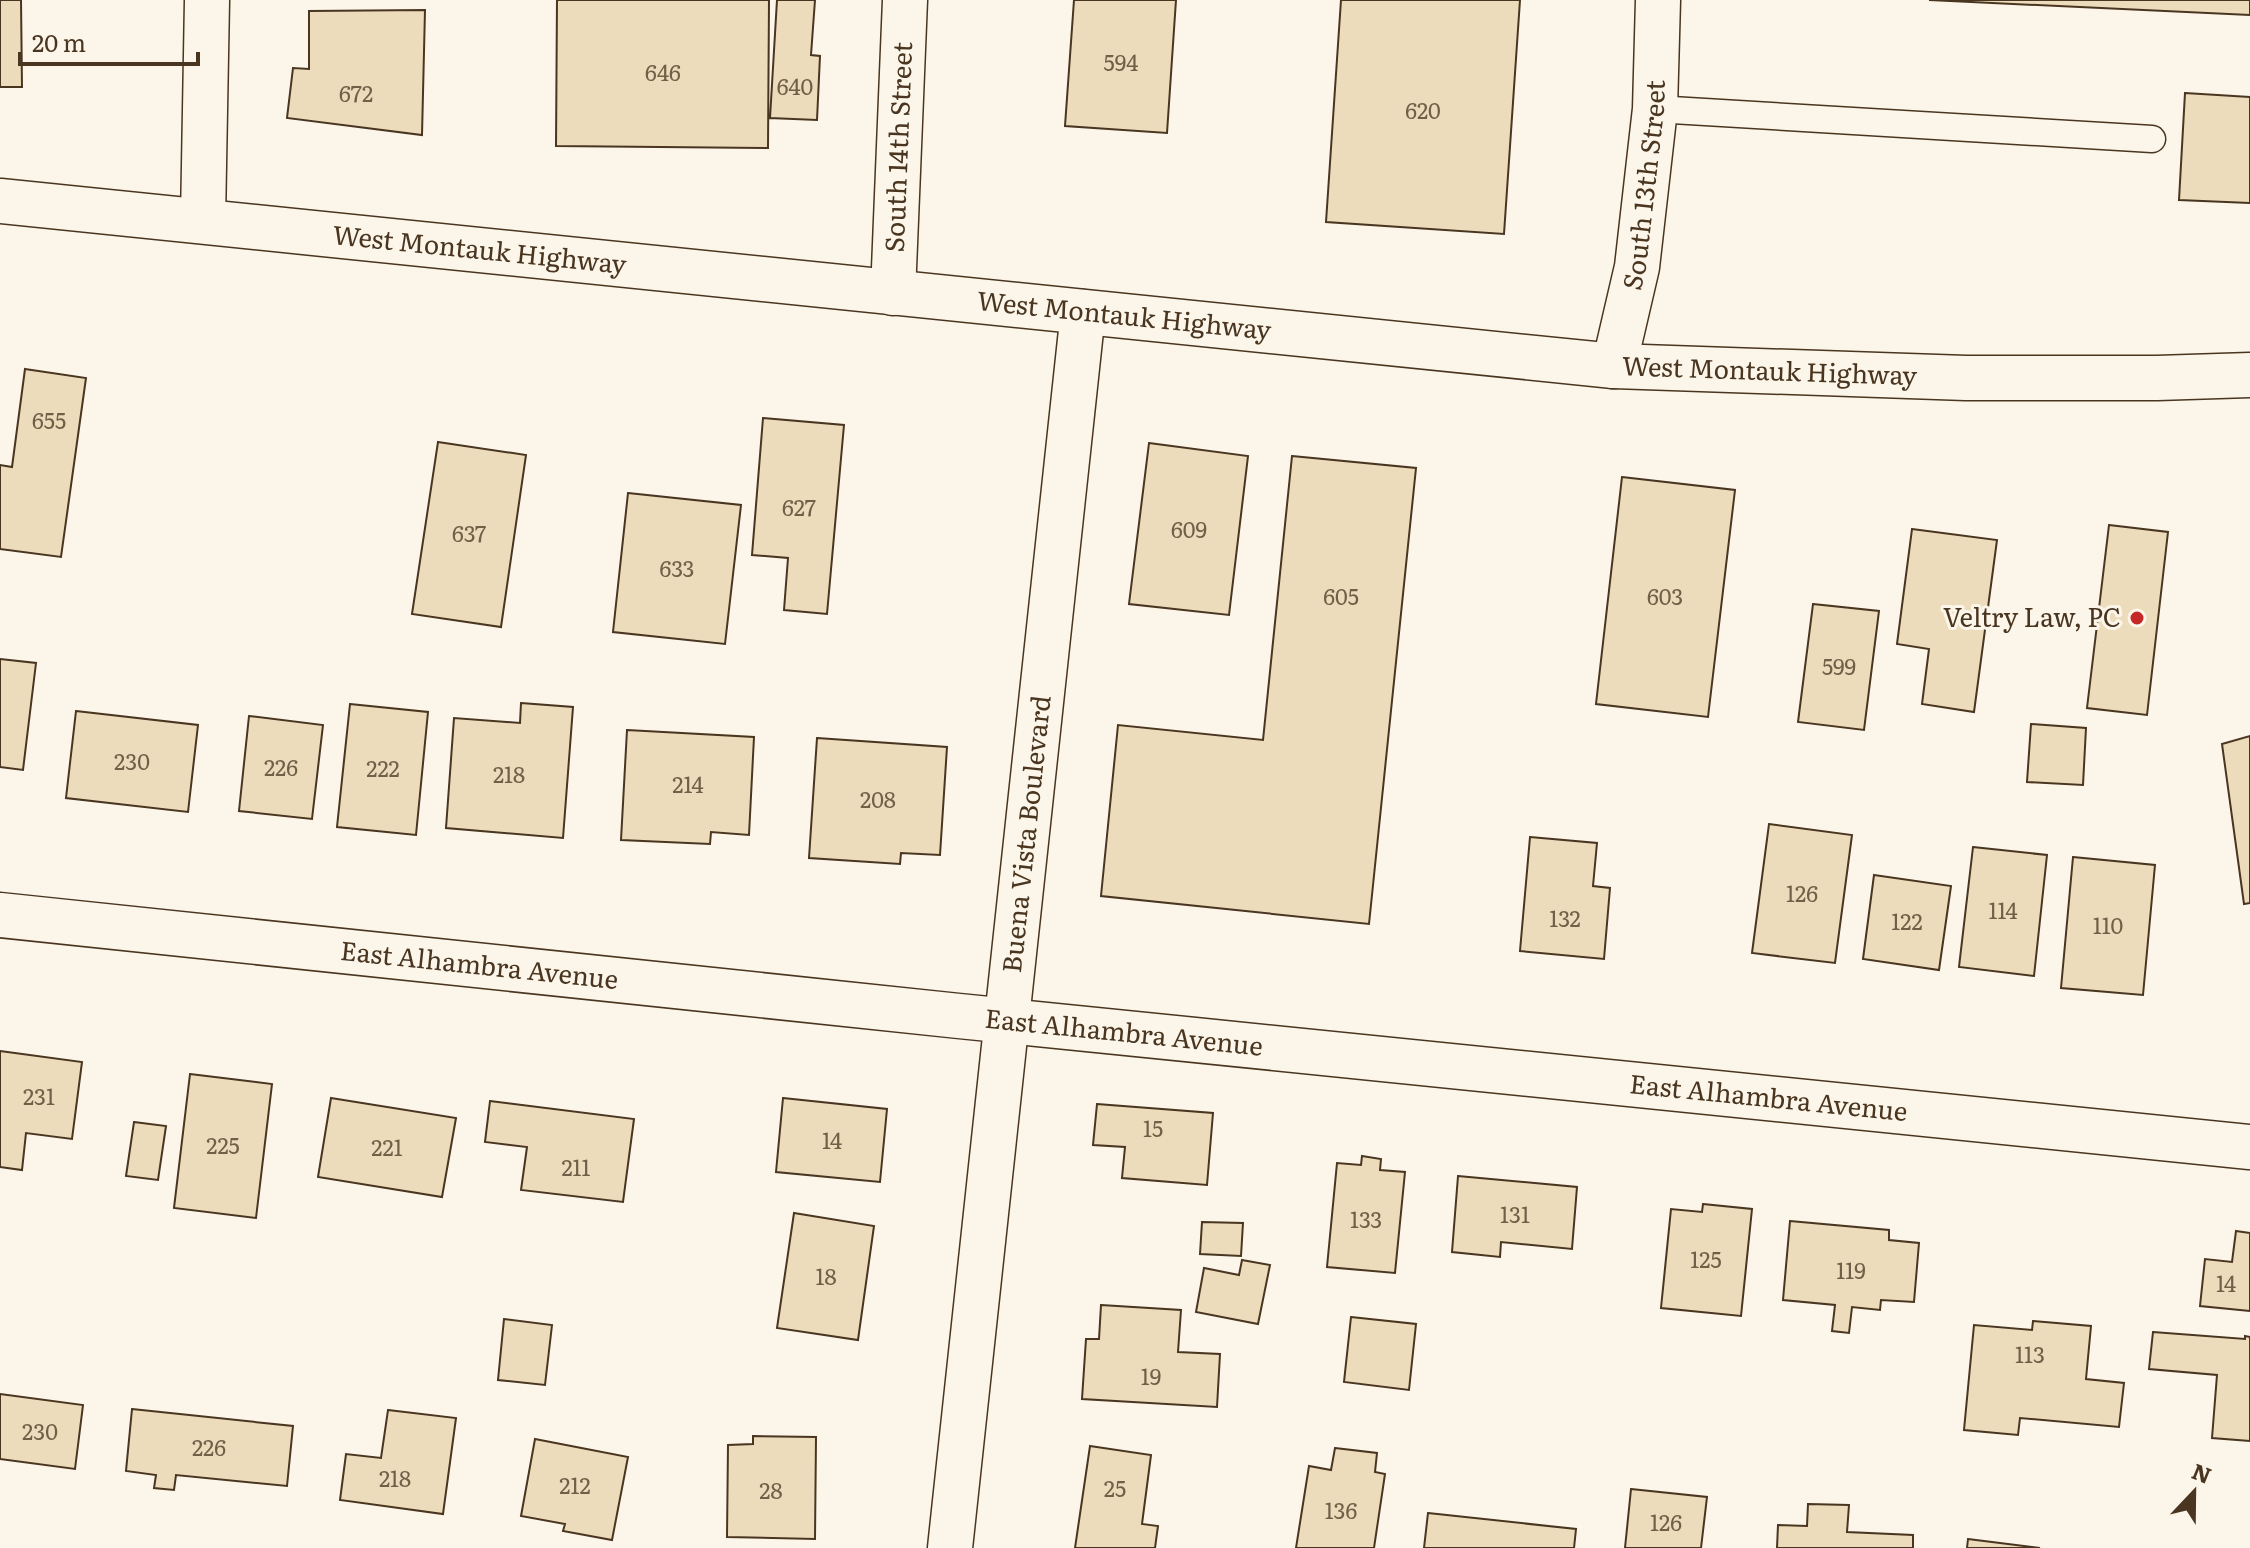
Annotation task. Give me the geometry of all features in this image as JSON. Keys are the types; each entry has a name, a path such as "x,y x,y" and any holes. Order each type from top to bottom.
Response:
{"street":[{"path":"203,220 207,0"},
{"name":"South 14th Street","path":"893,293 905,0"},
{"name":"South 13th Street","path":"1614,366 1637,267 1655,109 1658,0"},
{"name":"West Montauk Highway","path":"0,201 1614,366 1966,378 2250,375"},
{"name":"Buena Vista Boulevard","path":"950,1548 1083,312"},
{"name":"East Alhambra Avenue","path":"0,915 2250,1147"}],"lane":[{"path":"1655,109 2152,139"}],"building":[{"path":"0,0 21,0 22,87 0,87"},
{"path":"557,0 769,0 768,148 556,146"},
{"path":"777,0 815,0 811,55 820,56 817,120 770,118"},
{"path":"1074,0 1176,0 1167,133 1065,126"},
{"path":"1341,0 1520,0 1504,234 1326,222"},
{"path":"1929,0 2250,0 2250,15"},
{"path":"425,10 422,135 287,118 293,68 309,69 309,11"},
{"path":"2185,93 2250,97 2250,203 2179,200"},
{"path":"25,369 86,378 61,557 0,549 0,465 12,467"},
{"path":"763,418 844,425 827,614 784,610 788,558 752,555"},
{"path":"438,442 526,455 501,627 412,614"},
{"path":"1149,443 1248,456 1229,615 1129,604"},
{"path":"1292,456 1416,468 1369,924 1101,896 1118,725 1263,740"},
{"path":"1622,477 1735,490 1708,717 1596,704"},
{"path":"628,493 741,505 725,644 613,632"},
{"path":"2109,525 2168,532 2147,715 2087,708"},
{"path":"1912,529 1997,540 1974,712 1922,704 1929,649 1897,644"},
{"path":"1813,604 1879,611 1864,730 1798,722"},
{"path":"0,659 36,663 23,770 0,767"},
{"path":"521,703 573,707 563,838 446,828 454,718 520,723"},
{"path":"350,704 428,712 416,835 337,827"},
{"path":"76,711 198,725 188,812 66,798"},
{"path":"249,716 323,725 312,819 239,811"},
{"path":"2031,724 2086,728 2083,785 2027,782"},
{"path":"627,730 754,737 749,835 711,832 710,844 621,840"},
{"path":"2250,736 2250,903 2244,904 2222,744"},
{"path":"817,738 947,747 940,855 901,853 900,864 809,858"},
{"path":"1769,824 1852,835 1835,963 1752,953"},
{"path":"1530,837 1597,843 1593,886 1610,888 1604,959 1520,951"},
{"path":"1973,847 2047,855 2034,976 1959,967"},
{"path":"2073,857 2155,865 2143,995 2061,988"},
{"path":"1874,875 1951,886 1939,970 1863,959"},
{"path":"0,1051 82,1062 72,1139 26,1133 22,1170 0,1167"},
{"path":"190,1074 272,1084 256,1218 174,1208"},
{"path":"331,1098 456,1118 442,1197 318,1177"},
{"path":"783,1098 887,1109 880,1182 776,1172"},
{"path":"490,1101 634,1119 623,1202 521,1190 527,1147 485,1142"},
{"path":"1097,1104 1213,1113 1207,1185 1122,1178 1125,1147 1093,1145"},
{"path":"134,1122 166,1126 158,1180 126,1176"},
{"path":"1362,1156 1381,1159 1380,1170 1405,1172 1395,1273 1327,1267 1337,1163 1361,1165"},
{"path":"1458,1176 1577,1187 1572,1249 1501,1242 1500,1257 1452,1252"},
{"path":"1703,1204 1752,1209 1741,1316 1661,1308 1671,1209 1702,1212"},
{"path":"794,1213 874,1226 858,1340 777,1328"},
{"path":"1790,1221 1889,1230 1889,1240 1919,1243 1914,1302 1881,1300 1880,1310 1852,1307 1849,1333 1832,1331 1835,1305 1783,1300"},
{"path":"1202,1222 1243,1223 1241,1256 1200,1254"},
{"path":"2236,1231 2250,1233 2250,1311 2200,1306 2205,1259 2232,1262"},
{"path":"1242,1260 1270,1265 1258,1324 1196,1312 1204,1268 1239,1275"},
{"path":"1101,1305 1181,1310 1178,1352 1220,1354 1217,1407 1082,1399 1086,1339 1099,1339"},
{"path":"1351,1317 1416,1324 1409,1390 1344,1382"},
{"path":"504,1319 552,1325 545,1385 498,1380"},
{"path":"2033,1321 2091,1326 2086,1379 2124,1383 2119,1427 2020,1418 2018,1435 1964,1430 1974,1325 2032,1330"},
{"path":"2153,1332 2250,1337 2250,1441 2212,1438 2217,1375 2149,1369"},
{"path":"0,1394 83,1405 75,1469 0,1459"},
{"path":"132,1409 293,1426 287,1486 176,1475 174,1490 154,1488 156,1475 126,1471"},
{"path":"388,1410 456,1418 443,1514 340,1500 346,1454 381,1458"},
{"path":"753,1436 816,1437 815,1539 727,1537 728,1445 753,1444"},
{"path":"535,1439 628,1457 612,1540 563,1531 565,1524 521,1516"},
{"path":"1090,1446 1151,1455 1142,1524 1158,1526 1155,1548 1075,1548"},
{"path":"1335,1448 1377,1453 1375,1472 1385,1474 1374,1548 1296,1548 1309,1466 1331,1470"},
{"path":"1631,1489 1707,1497 1701,1548 1625,1548"},
{"path":"1808,1504 1849,1505 1847,1532 1913,1535 1913,1548 1777,1548 1778,1525 1807,1526"},
{"path":"1428,1513 1576,1529 1574,1548 1424,1548"},
{"path":"1968,1539 2040,1548 1967,1548"}],"place":[{"name":"Veltry Law, PC","path":"2137,618"}]}
